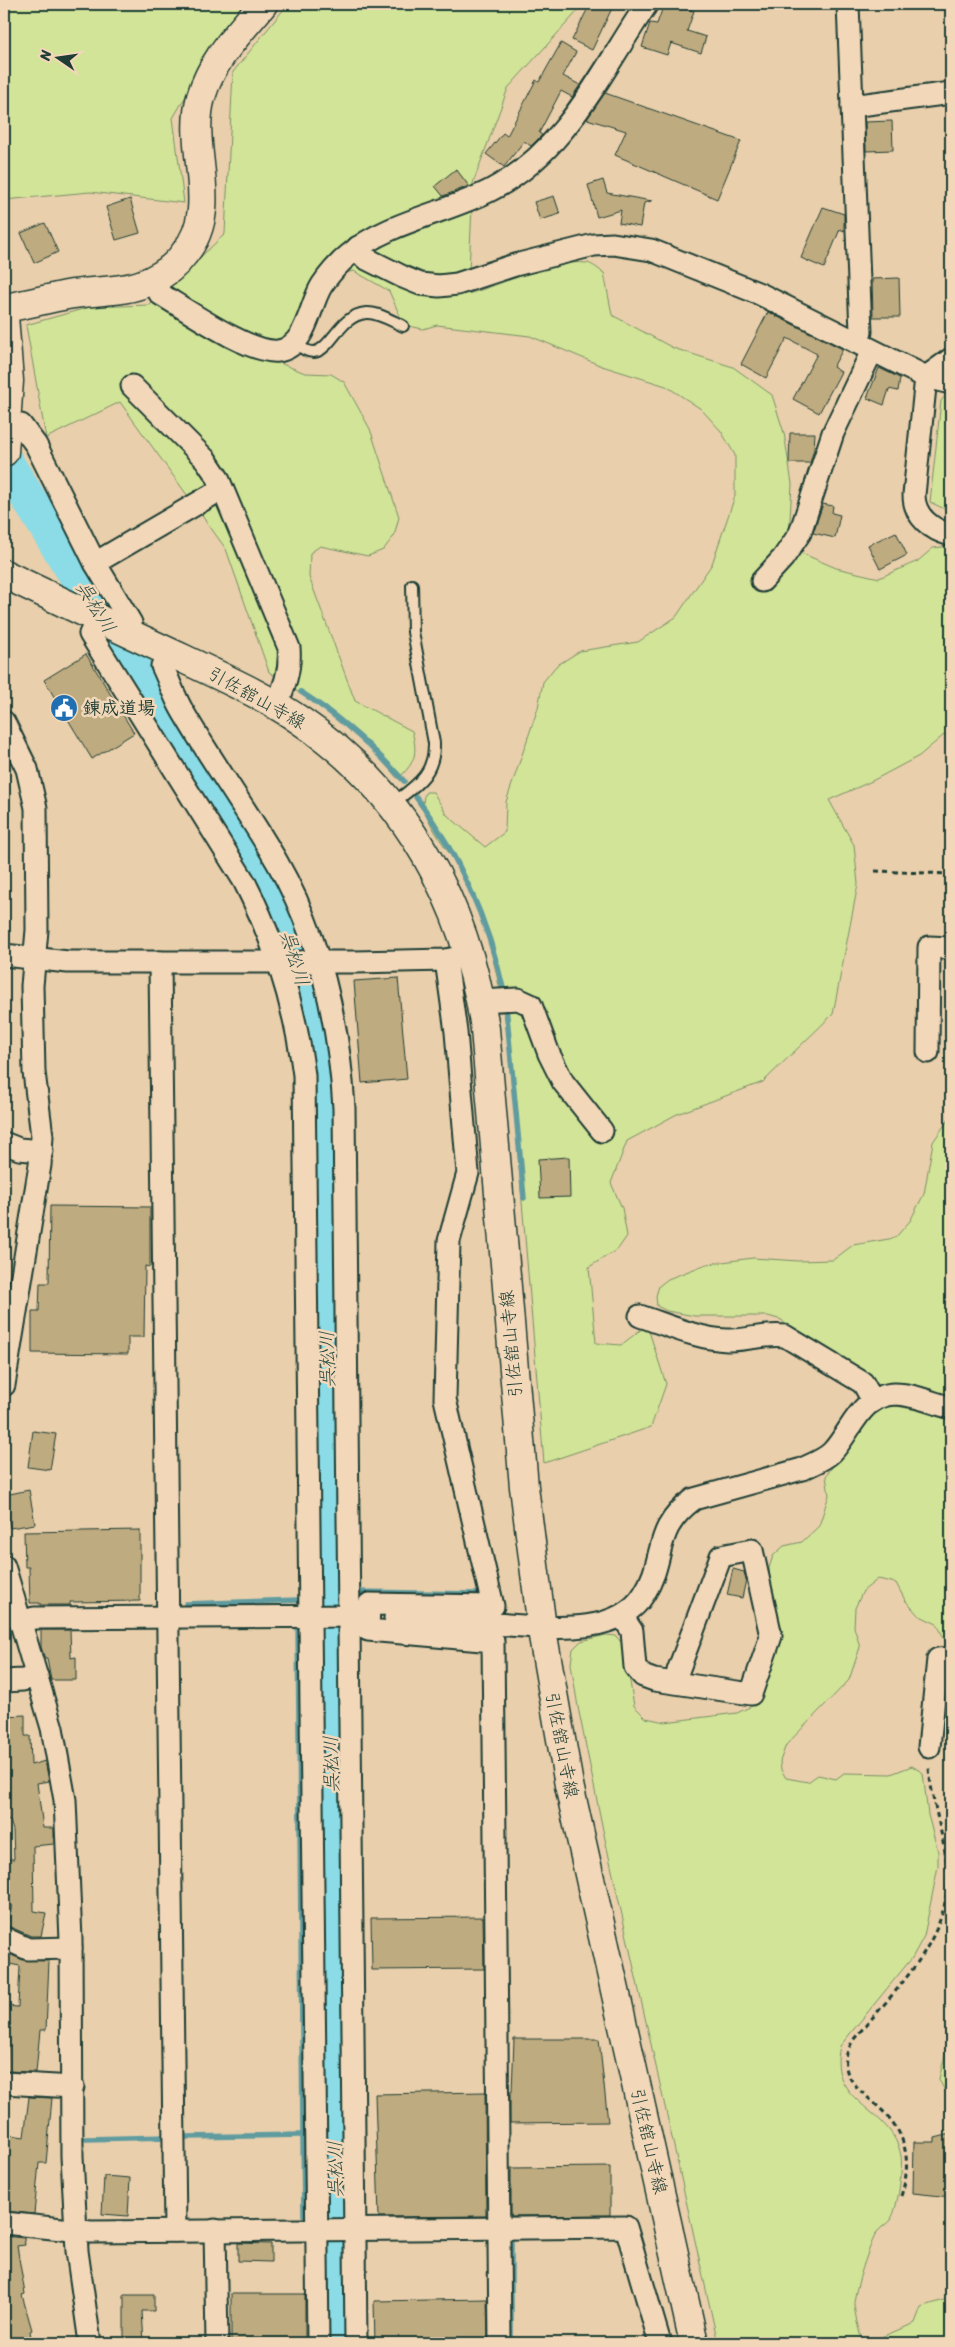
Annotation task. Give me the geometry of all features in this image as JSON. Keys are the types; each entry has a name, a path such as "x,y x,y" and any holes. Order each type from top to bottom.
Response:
{"main road":[{"path":"4,308 66,295 122,289 153,280 167,272 184,255 196,235 202,220 204,188 197,132 201,99 206,83 221,54 264,4"},
{"path":"4,316 9,381 6,435"},
{"name":"引佐舘山寺線","path":"4,574 90,619 130,632 276,705 308,726 349,760 391,804 426,855 441,882 458,957 481,1001 524,1487 541,1627 569,1785 694,2343"}],"street":[{"path":"153,280 160,294 256,348 280,350 295,342 300,337 322,285 335,267 358,247 370,239 391,230 473,200 494,189 532,162 549,146 579,110 647,4"},
{"path":"762,581 783,558 800,533 864,346 861,332 848,4"},
{"path":"852,106 951,94"},
{"path":"358,247 366,258 403,277 420,284 438,286 456,284 574,249 594,245 633,246 652,250 730,281 926,378 951,384"},
{"path":"951,359 926,378 914,504 922,519 937,532 951,536"},
{"path":"132,386 206,460 222,489 289,648 289,670 276,705"},
{"path":"6,435 21,426 36,445 95,564 131,623 130,632"},
{"path":"95,564 222,489"},
{"path":"90,619 90,634 244,881 260,912 283,962 300,1042 306,1110 319,2230 318,2343"},
{"path":"168,652 162,666 182,709 277,862 294,895 337,1035 344,1108 354,1616 353,2229 356,2343"},
{"path":"4,1385 42,1151 41,1121 34,1072 32,986 37,930 36,808 27,769 6,732"},
{"path":"928,1052 929,947 951,948"},
{"path":"4,955 68,962 316,962 458,957 456,1032 468,1173 449,1241 445,1399 493,1606 369,1604 354,1616"},
{"path":"160,962 175,2231"},
{"path":"481,1001 518,999 531,1005 549,1054 563,1082 602,1131"},
{"path":"4,1143 19,1149 42,1151"},
{"path":"640,1316 714,1339 737,1340 772,1334 785,1336 863,1384 873,1401"},
{"path":"20,1622 34,1618 354,1616 558,1629 602,1623 622,1616 633,1608 644,1594 668,1524 679,1510 694,1499 802,1469 818,1462 831,1453 844,1437 853,1420 865,1406 879,1397 894,1394 951,1408"},
{"path":"622,1616 632,1631 635,1667 643,1676 654,1680 752,1694 771,1636 752,1550 721,1556 678,1672 676,1683"},
{"path":"4,1566 57,1751 65,1800 71,1948 72,2156 76,2230 90,2343"},
{"path":"354,1616 368,1630 493,1641 500,2343"},
{"path":"929,1747 938,1659 951,1658"},
{"path":"4,1681 23,1680 36,1676"},
{"path":"4,1938 28,1949 71,1948"},
{"path":"4,2083 73,2087"},
{"path":"4,2223 76,2230 175,2231 626,2227 660,2343"},
{"path":"215,2230 216,2343"}],"lane":[{"path":"295,342 309,353 317,353 324,348 342,324 354,316 367,313 403,326"},
{"path":"391,804 421,780 430,769 435,756 413,632 412,585"}],"path":[{"path":"875,871 951,874"},
{"path":"900,2196 907,2169 903,2142 890,2119 855,2086 848,2075 845,2063 847,2050 854,2040 921,1958 931,1942 945,1906 947,1868 930,1772 929,1747"}],"green space":[{"path":"4,4 256,4 204,65 173,118 184,203 90,192 4,200"},
{"path":"288,4 584,4 508,88 473,183 468,294 559,265 587,263 591,265 604,273 612,315 673,348 733,367 772,395 784,433 792,484 789,538 794,550 836,568 879,578 918,561 933,548 951,546 951,729 919,756 872,781 829,800 854,845 858,884 833,1014 763,1082 677,1114 627,1141 611,1183 622,1208 627,1236 618,1249 589,1267 596,1343 621,1345 647,1325 666,1384 651,1427 544,1463 509,1047 498,980 486,936 471,893 461,872 429,821 423,800 426,792 433,792 447,815 485,847 505,832 506,802 538,708 543,682 556,666 580,651 638,642 676,617 712,564 735,496 735,455 721,431 701,409 666,386 602,366 530,336 437,325 423,329 404,325 389,291 354,271 324,277 287,339 282,364 305,373 331,374 344,382 370,429 399,517 394,536 383,550 368,556 320,546 310,553 309,577 355,701 412,731 415,752 408,768 398,779 377,755 344,724 269,672 226,549 120,402 46,438 26,325 90,307 150,305 225,234 233,72"},
{"path":"951,389 951,512 930,502 941,401"},
{"path":"951,1119 951,1402 880,1388 855,1377 790,1331 782,1320 768,1316 695,1316 667,1311 657,1306 656,1296 659,1286 668,1279 707,1264 753,1258 798,1261 833,1260 853,1245 895,1238 910,1221 924,1194 933,1142 948,1120"},
{"path":"887,1404 951,1417 951,1646 947,1644 937,1624 918,1615 905,1600 896,1583 878,1579 863,1591 855,1608 854,1627 860,1647 849,1680 786,1745 780,1761 781,1770 786,1778 808,1782 818,1775 836,1779 844,1773 891,1774 912,1766 923,1773 928,1815 938,1852 938,1866 924,1936 912,1958 840,2046 838,2066 842,2081 851,2094 886,2126 895,2139 901,2156 899,2188 894,2213 891,2219 874,2237 857,2289 854,2304 861,2338 868,2341 874,2340 915,2323 921,2307 951,2298 951,2343 718,2343 603,1830 578,1707 571,1664 573,1649 581,1641 606,1635 616,1636 624,1646 634,1706 646,1718 665,1722 737,1713 752,1706 763,1691 772,1605 769,1568 773,1556 784,1546 802,1542 819,1526 829,1495 826,1476 870,1414"},
{"path":"951,2013 951,2094 945,2091 939,2079 947,2047 946,2029"}],"building":[{"path":"590,4 614,4 592,50 572,40"},
{"path":"664,4 672,4 694,11 687,31 706,37 701,53 671,43 667,55 642,47 650,23 657,24"},
{"path":"561,43 576,52 563,76 580,85 572,97 561,91 539,133 542,135 531,146 524,141 504,167 486,154 503,133 507,136 536,80 539,82"},
{"path":"605,93 741,141 717,199 615,155 626,131 587,119"},
{"path":"892,121 893,150 866,151 865,122"},
{"path":"456,169 469,186 443,196 435,186"},
{"path":"603,180 607,193 652,201 644,203 640,227 619,223 621,210 597,217 588,185"},
{"path":"554,196 560,214 540,220 534,202"},
{"path":"130,199 140,233 116,240 106,207"},
{"path":"823,207 844,214 844,231 840,229 824,268 801,258"},
{"path":"45,223 58,252 34,263 21,233"},
{"path":"899,278 900,317 873,317 872,279"},
{"path":"768,312 843,349 833,367 841,372 819,413 793,399 817,354 787,338 766,378 741,364"},
{"path":"879,368 900,378 898,391 889,389 884,405 867,398"},
{"path":"790,433 815,433 814,449 810,463 789,463"},
{"path":"823,504 833,506 832,513 840,515 835,538 813,533"},
{"path":"896,532 907,555 880,569 868,545"},
{"path":"86,654 134,733 92,759 44,680"},
{"path":"398,978 407,1079 362,1083 354,981"},
{"path":"569,1157 570,1197 540,1198 538,1159"},
{"path":"50,1206 150,1207 150,1267 145,1266 144,1337 128,1337 128,1354 32,1353 32,1311 39,1311 40,1283 49,1283"},
{"path":"33,1431 56,1434 50,1470 28,1467"},
{"path":"29,1490 35,1524 10,1528 5,1495"},
{"path":"140,1530 140,1601 70,1602 70,1605 30,1603 29,1567 25,1567 24,1532"},
{"path":"733,1569 744,1572 746,1580 742,1598 727,1595"},
{"path":"41,1630 70,1630 71,1658 76,1657 76,1680 51,1680 47,1659 45,1659 41,1647"},
{"path":"25,1715 25,1736 30,1736 31,1765 45,1761 49,1781 37,1783 43,1828 54,1828 54,1844 33,1846 34,1911 46,1913 41,1936 31,1936 8,1926 12,1905 4,1905 5,1859 14,1859 13,1830 10,1821 4,1818 4,1771 7,1770 7,1744 4,1742 4,1716"},
{"path":"483,1917 484,1969 372,1970 371,1918"},
{"path":"4,1952 23,1960 49,1961 46,2030 40,2030 36,2072 6,2071 9,2029 4,2029 4,2006 18,2007 20,1966 4,1963"},
{"path":"514,2039 599,2039 608,2122 510,2123"},
{"path":"485,2092 486,2216 379,2217 375,2094"},
{"path":"29,2097 52,2098 46,2163 39,2163 34,2214 4,2211 4,2134 24,2137"},
{"path":"951,2134 951,2197 913,2193 914,2142 935,2142 935,2138"},
{"path":"610,2167 610,2215 511,2216 511,2168"},
{"path":"104,2176 130,2178 128,2216 102,2214"},
{"path":"4,2236 24,2238 25,2245 17,2246 25,2294 22,2295 32,2330 30,2331 32,2343 4,2343"},
{"path":"238,2243 271,2244 271,2262 238,2261"},
{"path":"231,2294 305,2294 305,2343 231,2343"},
{"path":"124,2295 154,2295 154,2311 142,2311 144,2343 124,2343"},
{"path":"487,2299 488,2343 375,2343 374,2301"}],"waterway":[{"name":"呉松川","path":"4,459 260,872 297,958 313,1016 325,1109 337,2343"},
{"path":"301,692 356,733 404,781"},
{"path":"416,797 446,842 481,914 490,939 504,992"},
{"path":"506,1006 524,1198"},
{"path":"330,1592 343,1592"},
{"path":"357,1592 478,1594"},
{"path":"317,1600 330,1599"},
{"path":"186,1604 299,1600"},
{"path":"298,1625 303,2133"},
{"path":"185,2137 302,2135"},
{"path":"324,2135 335,2135"},
{"path":"86,2139 168,2137"},
{"path":"303,2138 304,2215"},
{"path":"511,2237 511,2343"}],"place":[{"name":"錬成道場","path":"64,708"}]}
